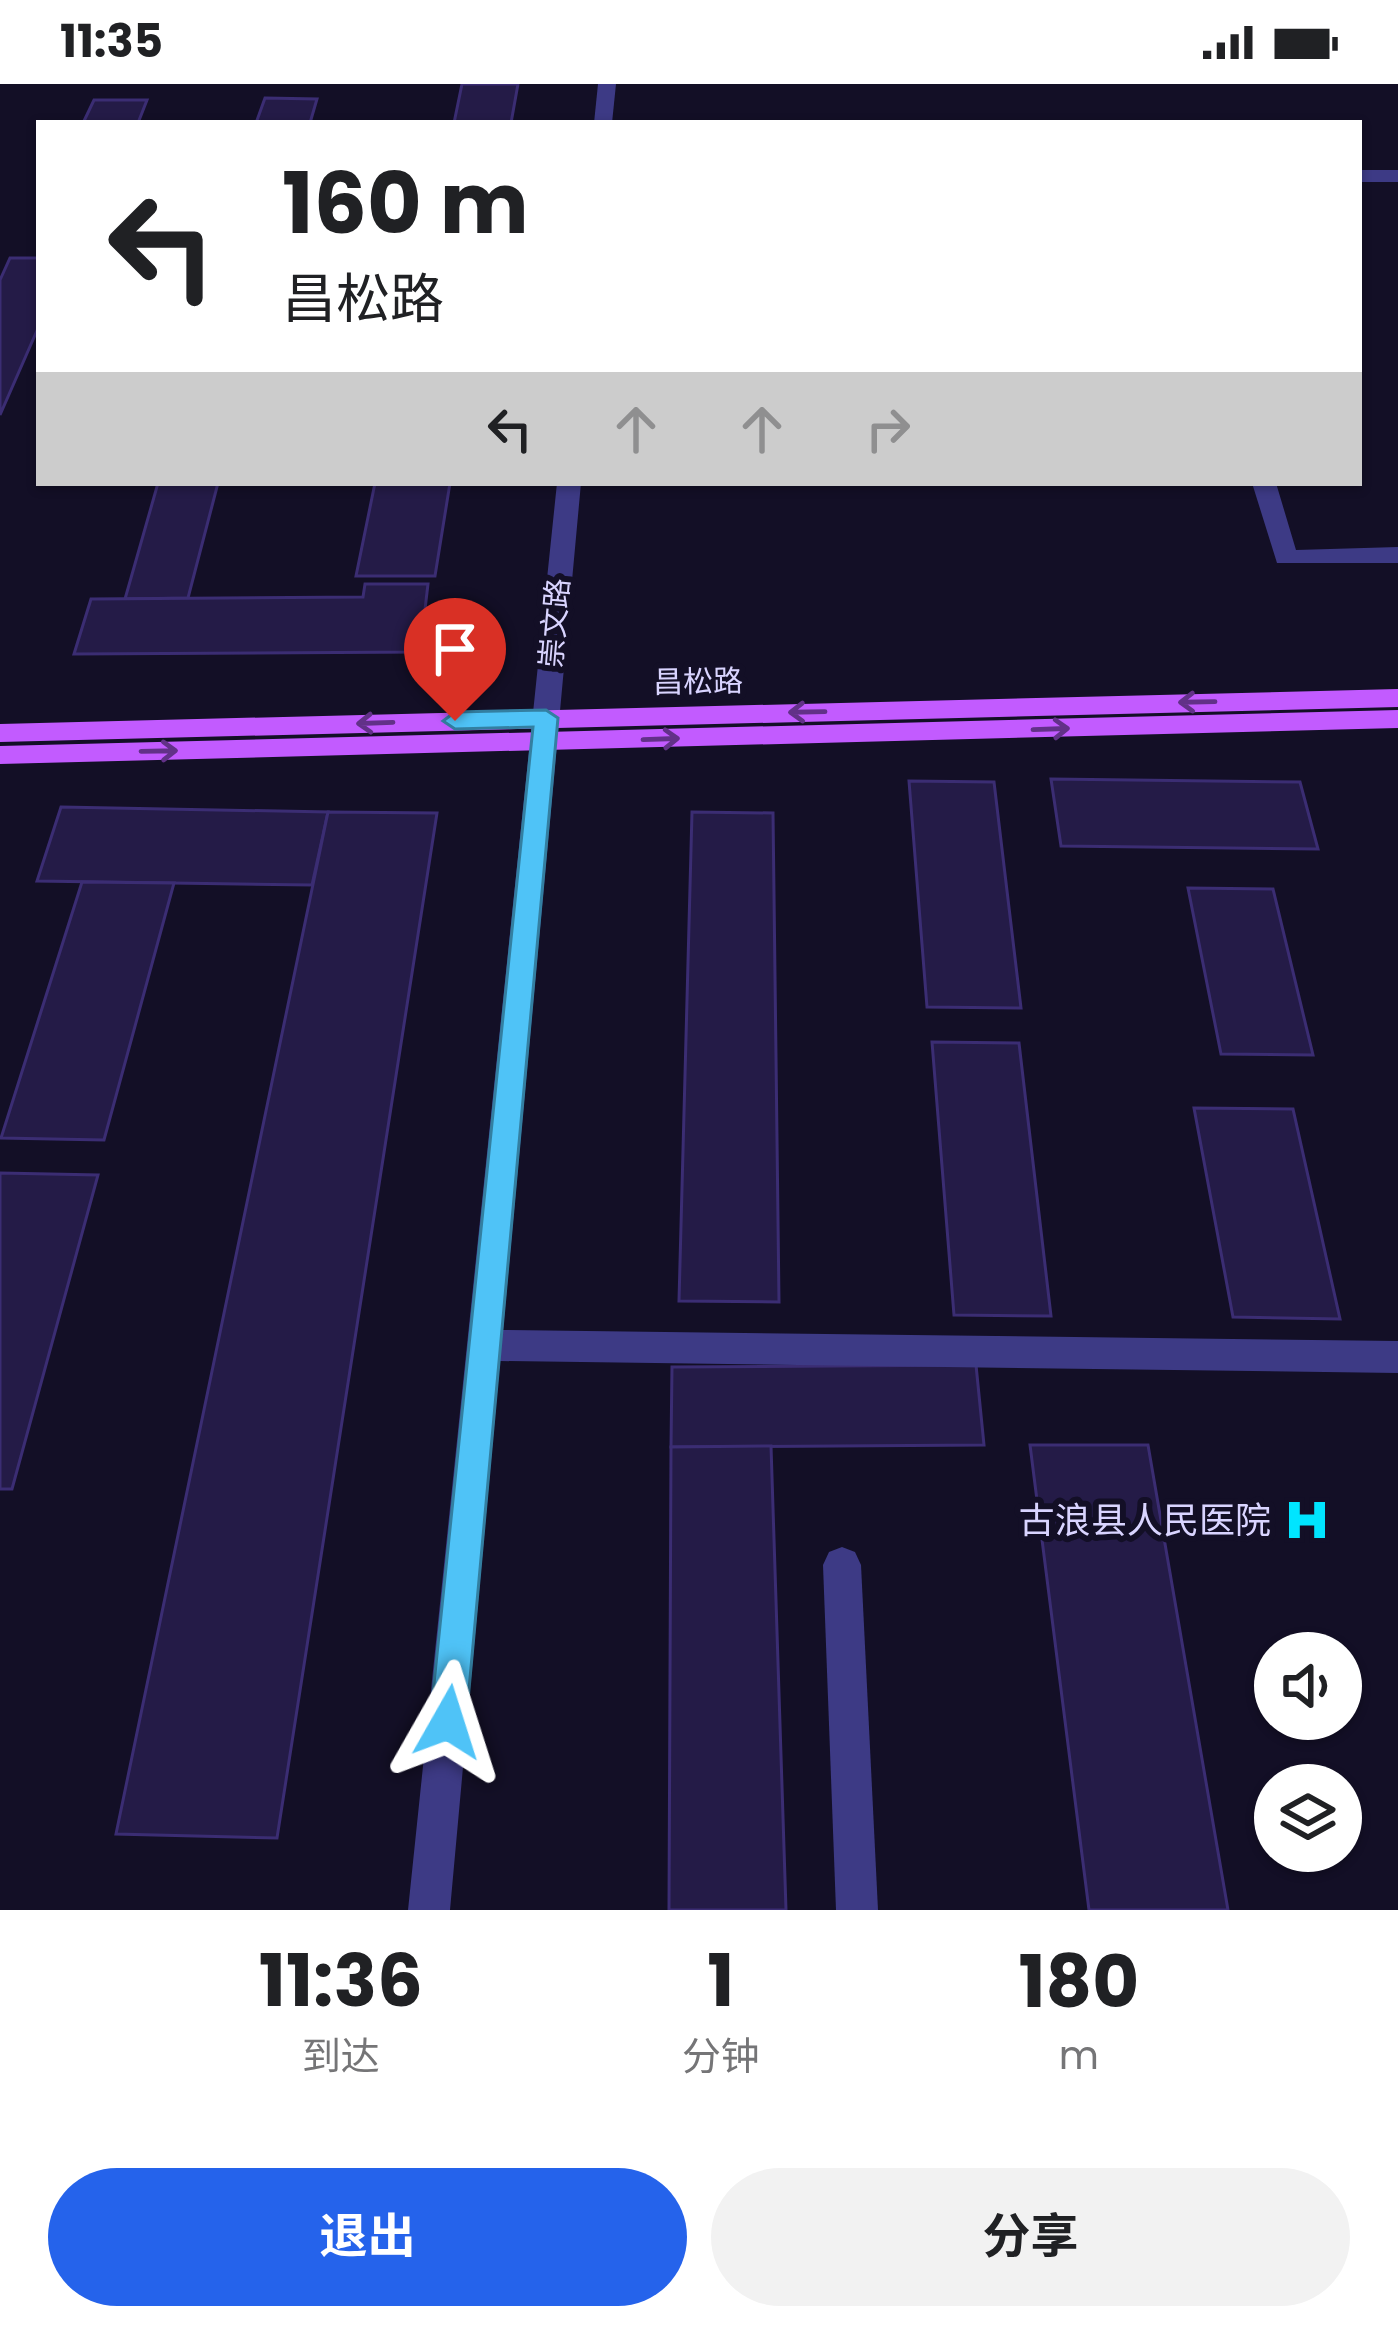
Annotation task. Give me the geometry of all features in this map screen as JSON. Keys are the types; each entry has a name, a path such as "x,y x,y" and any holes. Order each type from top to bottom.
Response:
{"main road":[{"name":"昌松路","path":"0,755 1398,698"},
{"path":"545,730 1398,719"},
{"name":"昌松路","path":"0,733 545,730"}],"street":[{"path":"603,120 607,84"},
{"path":"1362,176 1398,176"},
{"name":"崇文路","path":"429,1910 569,486"},
{"path":"1265,486 1286,558 1398,555"},
{"path":"485,1345 1398,1357"},
{"path":"842,1565 857,1910"}],"building":[{"path":"462,84 518,84 512,120 455,120"},
{"path":"265,98 317,99 311,120 257,120"},
{"path":"94,100 147,100 139,120 84,120"},
{"path":"10,258 36,258 36,333 0,415 0,280"},
{"path":"157,486 217,486 188,598 125,599"},
{"path":"374,486 450,486 435,576 356,576"},
{"path":"365,584 428,584 420,652 74,654 91,599 363,597"},
{"path":"1051,779 1300,782 1318,849 1061,846"},
{"path":"909,781 994,782 1021,1008 927,1007"},
{"path":"61,807 328,812 312,885 37,881"},
{"path":"328,812 437,813 277,1838 116,1834"},
{"path":"692,812 773,813 779,1302 679,1301"},
{"path":"82,882 174,883 104,1140 1,1138"},
{"path":"1188,888 1273,889 1313,1055 1221,1054"},
{"path":"932,1042 1019,1043 1051,1316 954,1315"},
{"path":"1194,1108 1293,1109 1340,1319 1233,1317"},
{"path":"0,1173 98,1175 12,1489 0,1489"},
{"path":"976,1365 984,1445 671,1447 672,1367"},
{"path":"1030,1445 1148,1445 1228,1910 1089,1910"},
{"path":"771,1446 786,1910 669,1910 671,1447"}],"place":[{"name":"古浪县人民医院","path":"1307,1520"}],"route":[{"path":"448,1722 546,718 455,721"}]}
